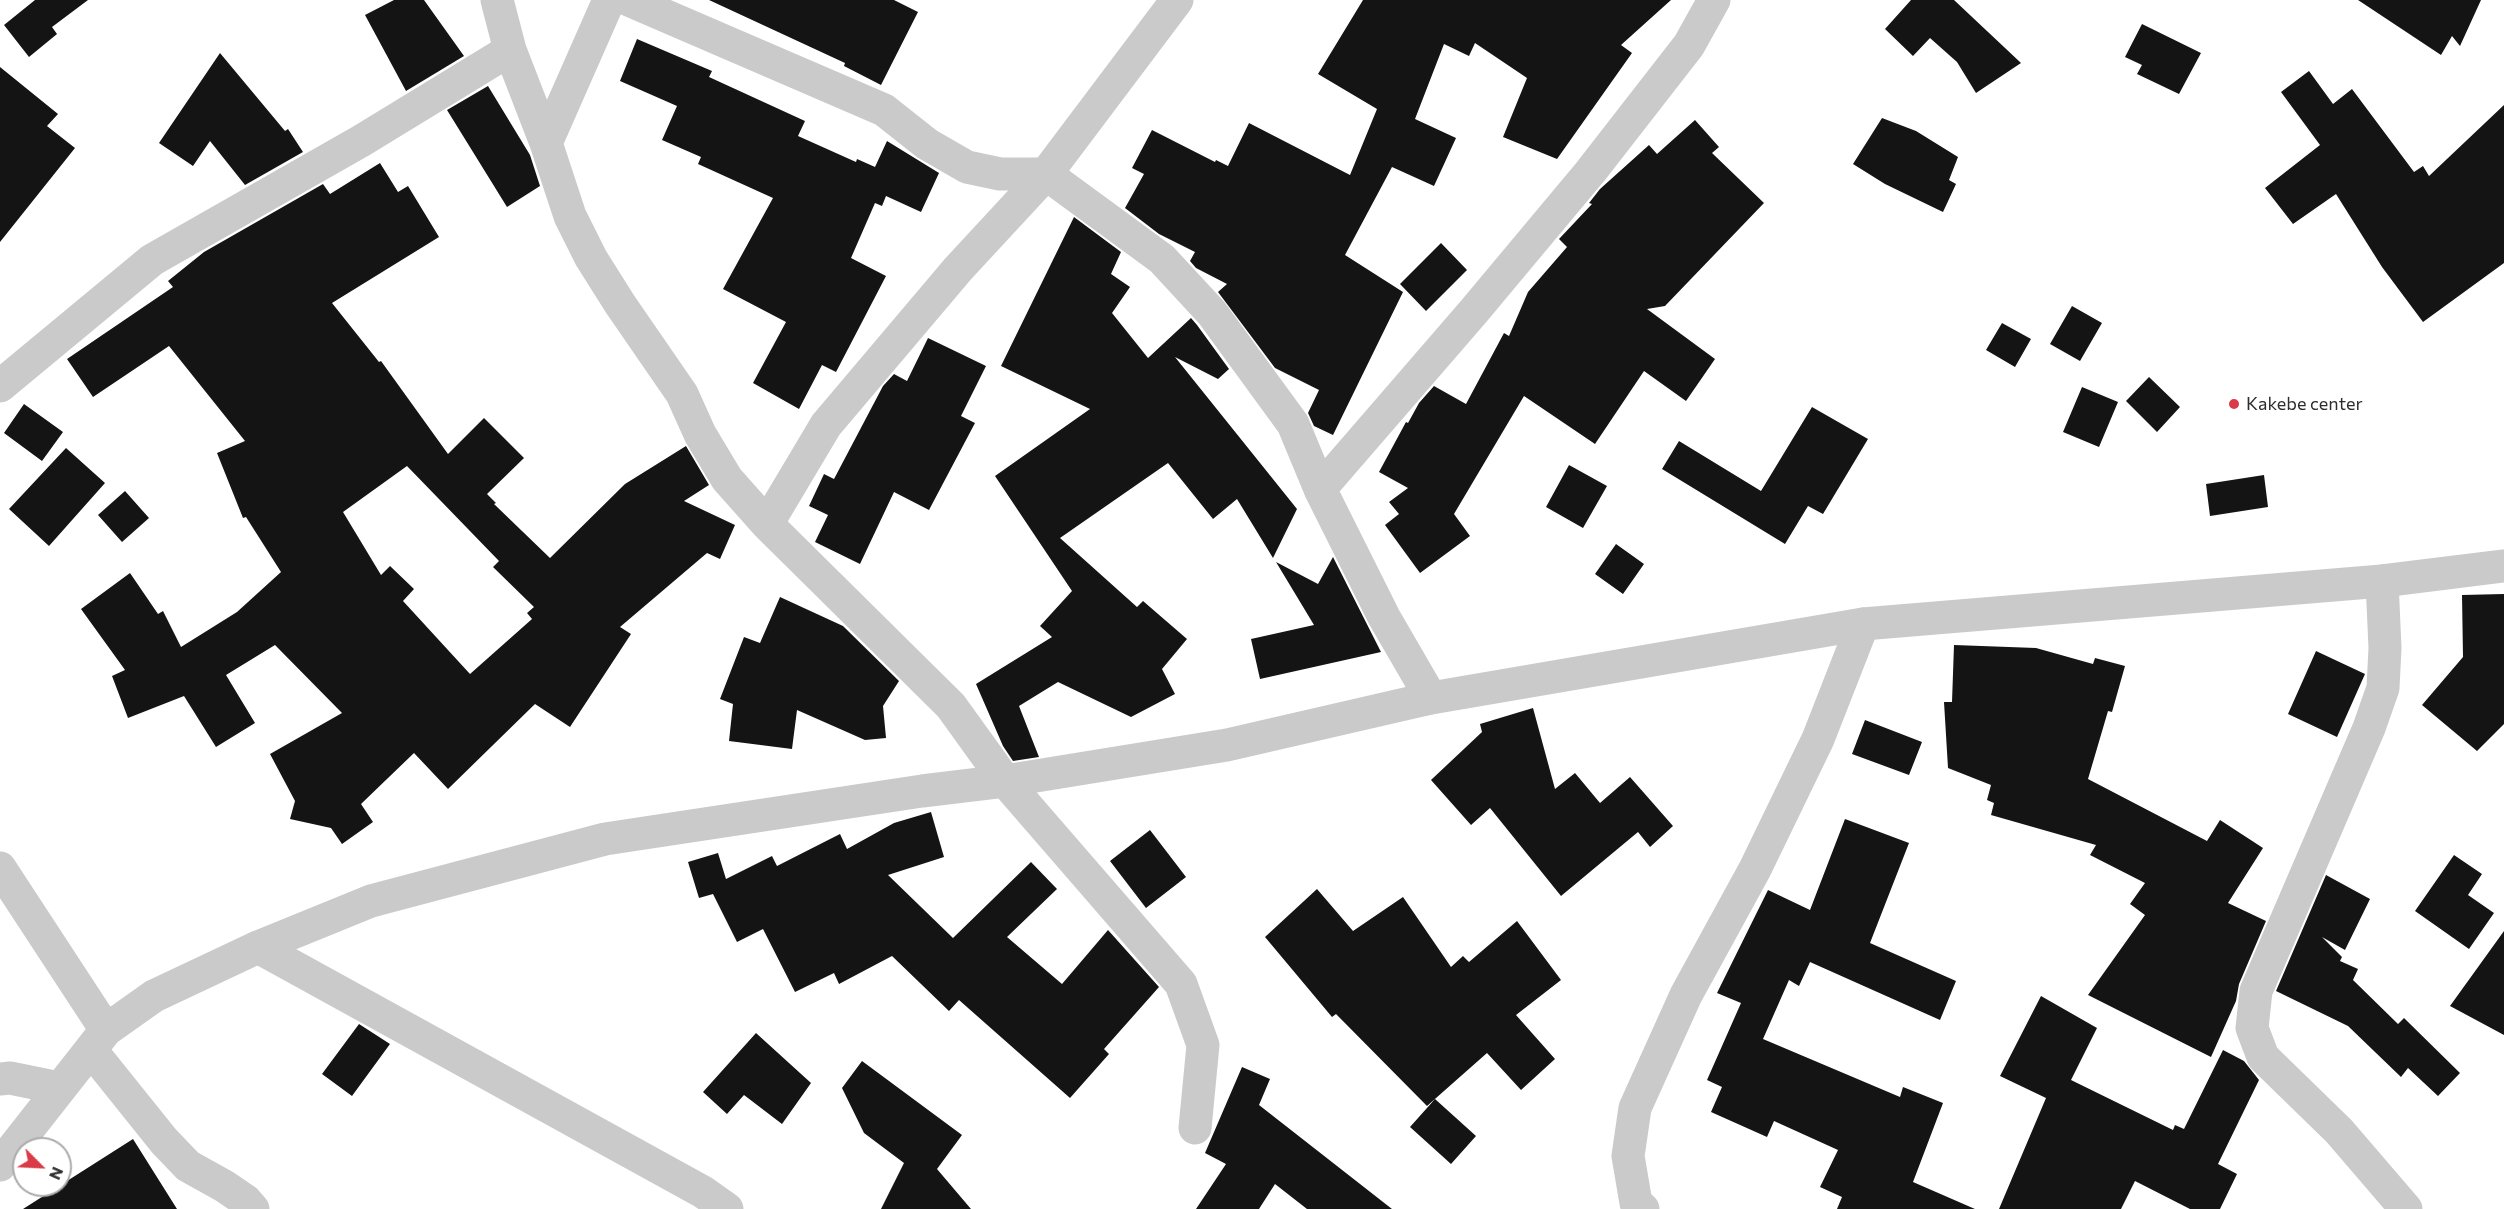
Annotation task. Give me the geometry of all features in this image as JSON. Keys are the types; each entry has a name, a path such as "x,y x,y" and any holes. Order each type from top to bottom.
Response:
{"street":[{"path":"497,0 510,50 546,143 570,216 591,258 682,394 700,434 727,479 767,524 951,706 1005,781 1180,984 1203,1045 1195,1128"},
{"path":"546,143 609,0"},
{"path":"629,0 884,110 927,144 967,167 1000,174 1046,174 1162,259 1212,313 1293,424 1320,489 1384,617 1431,698"},
{"path":"767,524 826,425 958,269 1046,174 1177,0"},
{"path":"1320,489 1591,171 1689,45 1714,0"},
{"path":"0,386 152,260 361,141 510,50"},
{"path":"0,1166 98,1040 154,996 258,947 371,901 605,839 922,791 1005,781 1227,745 1431,698 1863,624 2382,581 2504,566"},
{"path":"2382,581 2384,688 2369,729 2256,991 2252,1028 2263,1057 2339,1131 2406,1209"},
{"path":"1643,1209 1636,1203 1628,1156 1635,1108 1686,995 1755,869 1818,739 1863,624"},
{"path":"0,868 98,1040 164,1141 188,1166 224,1186 246,1201 253,1209"},
{"path":"258,947 703,1192 727,1209"},
{"path":"0,1079 10,1078 59,1088"}],"building":[{"path":"35,0 88,0 52,27 57,34 29,57 4,25"},
{"path":"394,0 424,0 464,56 406,91 365,15"},
{"path":"709,0 894,0 918,12 881,85 844,66 845,63"},
{"path":"1363,0 1671,0 1621,45 1632,53 1557,159 1503,137 1527,78 1475,43 1469,56 1444,44 1415,119 1456,138 1434,186 1392,167 1345,255 1403,292 1333,435 1314,426 1308,413 1319,390 1275,368 1218,292 1227,284 1196,268 1190,261 1195,252 1159,234 1125,208 1144,174 1132,168 1152,130 1215,162 1216,160 1228,166 1249,123 1350,175 1377,109 1318,74"},
{"path":"1911,0 1954,0 2021,63 1976,93 1957,62 1930,38 1913,56 1885,29"},
{"path":"2358,0 2481,0 2460,46 2452,36 2441,55"},
{"path":"2142,24 2201,53 2179,94 2137,74 2142,65 2125,57"},
{"path":"637,39 712,71 709,77 805,121 798,136 856,162 857,159 875,167 887,141 939,173 921,212 886,196 882,206 875,203 851,258 886,276 836,372 822,365 799,409 753,383 786,322 723,289 773,198 698,164 701,157 662,140 677,106 620,81"},
{"path":"220,53 285,131 288,129 303,152 245,185 210,141 193,166 159,143"},
{"path":"0,67 58,114 47,126 75,148 0,242"},
{"path":"2309,71 2333,104 2352,89 2414,172 2423,166 2429,176 2504,105 2504,263 2423,322 2382,267 2336,194 2293,224 2265,188 2320,145 2281,92"},
{"path":"488,86 530,155 540,186 507,207 447,110"},
{"path":"1882,118 1916,131 1958,157 1949,180 1956,184 1943,212 1885,184 1853,164"},
{"path":"1695,120 1719,147 1712,153 1764,203 1665,306 1647,309 1715,359 1686,401 1644,371 1595,444 1524,396 1454,514 1470,536 1420,573 1385,525 1399,514 1389,502 1408,488 1379,472 1406,422 1408,423 1419,403 1434,386 1466,404 1504,333 1509,336 1528,292 1567,247 1559,239 1592,204 1589,203 1600,189 1649,145 1657,154"},
{"path":"380,163 398,192 408,186 439,237 332,303 379,362 381,361 448,454 484,418 524,458 487,494 496,503 494,504 550,558 625,484 686,446 709,485 684,501 735,525 720,559 707,553 620,627 631,634 570,727 535,704 448,789 414,753 361,804 373,822 342,844 331,828 290,819 295,801 270,754 342,713 275,645 226,675 255,723 216,747 184,696 128,718 112,676 125,670 81,609 130,573 158,614 163,611 181,647 237,612 281,572 246,517 243,518 217,453 245,441 169,346 93,397 67,359 173,287 168,281 204,252 323,184 330,194","holes":["407,466 499,561 493,567 534,607 527,613 532,619 470,674 403,601 414,589 390,566 381,575 343,512"]},
{"path":"1074,217 1121,252 1111,274 1130,287 1112,313 1148,358 1191,318 1197,325 1229,369 1218,379 1175,357 1297,509 1273,558 1237,499 1213,519 1168,463 1060,538 1137,607 1143,601 1187,639 1162,669 1175,694 1131,717 1058,682 1019,706 1039,757 1013,761 1003,746 976,684 1052,637 1040,626 1072,591 995,476 1090,409 1001,366"},
{"path":"1441,243 1467,270 1426,311 1400,284"},
{"path":"2072,306 2102,323 2080,361 2050,344"},
{"path":"2002,323 2031,339 2015,367 1986,350"},
{"path":"928,338 986,366 961,416 975,423 929,510 894,492 860,564 815,542 828,515 809,506 824,474 834,479 883,386 894,374 907,381"},
{"path":"2149,377 2180,407 2157,432 2126,401"},
{"path":"2082,387 2118,402 2099,447 2063,432"},
{"path":"24,404 63,432 42,461 4,433"},
{"path":"1812,407 1868,439 1823,514 1808,506 1785,544 1662,469 1679,441 1761,491"},
{"path":"66,448 105,483 49,546 9,509"},
{"path":"1569,465 1607,486 1583,528 1546,507"},
{"path":"2264,475 2268,507 2210,516 2206,484"},
{"path":"125,491 149,518 122,542 98,515"},
{"path":"1616,544 1644,564 1623,594 1595,574"},
{"path":"1333,557 1381,652 1260,679 1251,639 1314,625 1276,562 1318,584"},
{"path":"2504,594 2504,724 2477,751 2422,705 2463,657 2462,595"},
{"path":"780,597 843,626 899,681 883,706 886,738 865,740 797,710 792,749 729,741 733,704 720,699 744,637 760,643"},
{"path":"1954,645 2036,648 2093,664 2095,658 2125,666 2112,712 2108,711 2088,779 2207,841 2220,820 2263,848 2228,903 2266,921 2239,984 2236,1001 2211,1057 2088,995 2145,915 2130,904 2145,883 2090,855 2096,845 1991,815 1994,803 1987,800 1991,785 1948,768 1944,702 1952,702"},
{"path":"2316,651 2365,674 2337,737 2288,714"},
{"path":"1533,708 1555,789 1575,773 1600,803 1630,777 1673,826 1650,847 1638,832 1561,896 1490,808 1471,825 1431,780 1482,732 1480,724"},
{"path":"1865,720 1922,742 1909,775 1852,754"},
{"path":"931,812 944,857 888,875 953,938 1031,862 1057,889 1007,937 1062,984 1108,930 1159,987 1104,1049 1109,1054 1070,1098 959,1000 949,1011 892,956 839,984 834,973 795,992 763,929 737,942 713,894 699,898 688,862 718,853 726,879 772,856 777,866 840,834 847,849 894,823"},
{"path":"1845,819 1909,843 1870,943 1956,981 1940,1020 1810,962 1799,986 1789,980 1763,1039 1900,1097 1903,1087 1943,1103 1913,1182 1975,1209 1837,1209 1842,1197 1820,1187 1838,1150 1774,1121 1767,1137 1711,1112 1722,1087 1707,1080 1741,1003 1717,993 1768,890 1810,910"},
{"path":"1150,830 1186,877 1146,908 1110,861"},
{"path":"2454,855 2482,874 2468,895 2494,913 2469,949 2415,911"},
{"path":"2326,875 2370,899 2345,950 2322,937 2342,957 2340,961 2358,969 2353,980 2398,1024 2404,1018 2460,1073 2438,1096 2408,1068 2401,1077 2348,1026 2276,991"},
{"path":"1317,889 1353,931 1403,897 1451,967 1463,956 1469,962 1517,921 1561,980 1516,1015 1555,1059 1521,1090 1487,1053 1427,1106 1336,1014 1332,1017 1265,937"},
{"path":"2504,931 2504,1035 2450,1006"},
{"path":"2041,996 2097,1028 2071,1080 2173,1130 2175,1125 2184,1129 2223,1050 2244,1061 2259,1080 2218,1164 2237,1174 2220,1209 2190,1209 2135,1181 2121,1209 1999,1209 2046,1098 2000,1076"},
{"path":"359,1024 390,1044 352,1096 322,1074"},
{"path":"756,1033 811,1083 782,1124 744,1095 727,1114 703,1092"},
{"path":"862,1061 962,1135 937,1169 971,1209 881,1209 904,1163 864,1133 842,1088"},
{"path":"1242,1067 1270,1079 1259,1105 1392,1209 1307,1209 1275,1184 1259,1209 1196,1209 1226,1164 1205,1153"},
{"path":"1435,1099 1476,1136 1451,1164 1410,1127"},
{"path":"133,1139 177,1209 23,1209 42,1197 72,1197 72,1178"}],"place":[{"name":"Kakebe center","path":"2234,404"}]}
